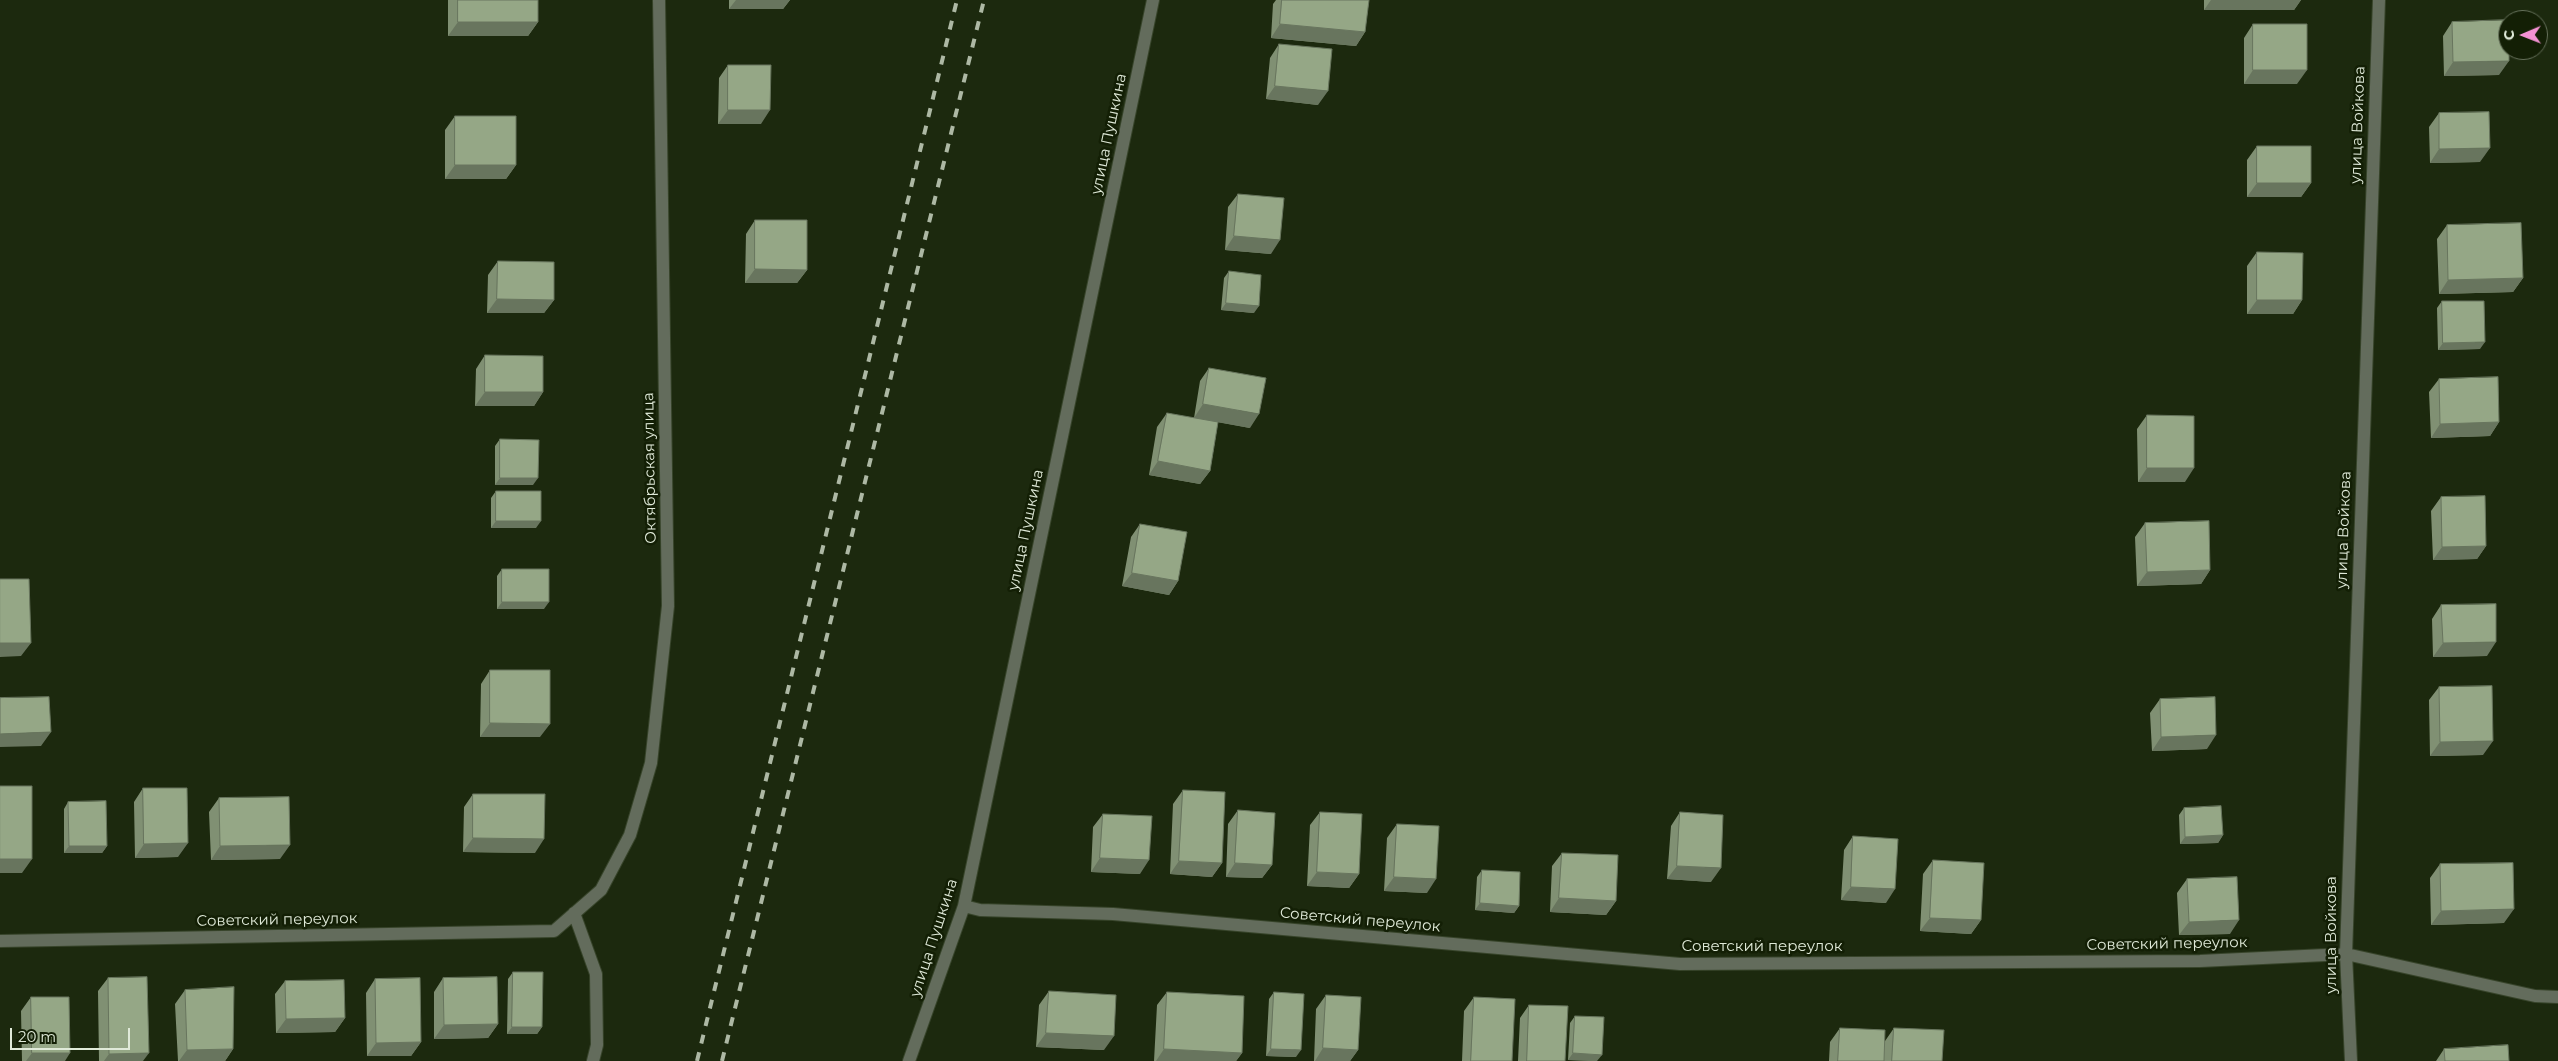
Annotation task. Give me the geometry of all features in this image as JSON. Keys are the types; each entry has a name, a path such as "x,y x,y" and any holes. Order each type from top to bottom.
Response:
{"street":[{"name":"Октябрьская улица","path":"554,931 600,890 630,835 652,763 668,606 660,0"},
{"name":"улица Пушкина","path":"909,1061 964,906 1153,0"},
{"name":"улица Войкова","path":"2351,1061 2346,954 2379,0"},
{"name":"Советский переулок","path":"964,906 980,910 1113,914 1680,964 2200,961 2346,954 2535,996 2558,997"},
{"path":"574,913 596,974 597,1045 593,1061"},
{"name":"Советский переулок","path":"0,942 554,931"}],"building":[{"path":"458,0 538,0 538,22 458,22"},
{"path":"1282,0 1369,0 1365,32 1280,24"},
{"path":"2498,20 2498,60 2509,61 2453,62 2452,22"},
{"path":"2253,24 2307,24 2307,70 2253,70"},
{"path":"1279,44 1332,49 1328,91 1275,86"},
{"path":"728,65 771,65 770,110 728,110"},
{"path":"2489,112 2490,148 2439,149 2439,113"},
{"path":"455,116 516,116 516,165 455,165"},
{"path":"2257,146 2311,146 2311,183 2257,183"},
{"path":"1238,194 1284,198 1280,240 1234,236"},
{"path":"755,220 807,220 807,270 755,269"},
{"path":"2521,223 2523,278 2448,280 2447,225"},
{"path":"2257,252 2303,253 2302,300 2257,300"},
{"path":"498,261 554,262 554,300 497,299"},
{"path":"1229,271 1261,275 1259,306 1226,303"},
{"path":"2442,301 2484,301 2485,342 2443,343"},
{"path":"485,355 543,356 543,392 485,392"},
{"path":"1209,368 1266,378 1259,414 1203,404"},
{"path":"2498,377 2499,422 2440,424 2439,379"},
{"path":"1167,413 1218,422 1210,471 1158,461"},
{"path":"2147,415 2194,416 2194,468 2147,468"},
{"path":"500,439 539,440 538,478 500,478"},
{"path":"496,491 541,491 541,521 496,521"},
{"path":"2485,496 2486,546 2442,547 2441,497"},
{"path":"2209,521 2210,570 2147,572 2145,523"},
{"path":"1140,524 1187,532 1178,581 1132,573"},
{"path":"502,569 549,569 549,602 502,602"},
{"path":"0,579 29,579 31,643 0,643"},
{"path":"2496,604 2496,642 2443,643 2441,605"},
{"path":"490,670 550,670 550,724 490,723"},
{"path":"2492,686 2493,741 2440,742 2439,687"},
{"path":"49,697 51,732 0,734 0,698"},
{"path":"2215,697 2216,735 2161,737 2160,699"},
{"path":"0,786 32,786 32,859 0,859"},
{"path":"143,788 187,788 188,843 144,844"},
{"path":"1183,790 1225,792 1222,863 1179,861"},
{"path":"473,794 545,794 544,839 473,838"},
{"path":"289,797 290,845 220,846 219,798"},
{"path":"106,801 107,846 69,846 68,802"},
{"path":"2221,806 2223,835 2185,837 2184,808"},
{"path":"1238,810 1275,813 1272,865 1235,863"},
{"path":"1320,812 1362,814 1359,874 1317,872"},
{"path":"1680,812 1723,815 1721,868 1677,866"},
{"path":"1103,814 1152,816 1149,860 1100,858"},
{"path":"1397,824 1439,826 1436,879 1394,877"},
{"path":"1853,836 1898,839 1895,889 1851,887"},
{"path":"1562,853 1618,855 1616,901 1559,898"},
{"path":"1933,860 1984,863 1981,920 1930,918"},
{"path":"2513,863 2514,909 2441,911 2440,864"},
{"path":"1482,870 1520,872 1519,906 1480,903"},
{"path":"2237,877 2239,920 2189,922 2187,879"},
{"path":"513,972 543,972 542,1027 512,1027"},
{"path":"147,977 149,1053 109,1054 108,978"},
{"path":"497,977 498,1024 444,1025 443,978"},
{"path":"420,978 421,1042 376,1043 375,979"},
{"path":"344,980 345,1018 286,1019 285,981"},
{"path":"234,987 233,1049 187,1050 185,990"},
{"path":"1049,991 1116,995 1114,1036 1046,1033"},
{"path":"1167,992 1244,996 1242,1053 1164,1049"},
{"path":"1274,992 1304,994 1301,1050 1271,1049"},
{"path":"1326,995 1361,997 1358,1050 1323,1048"},
{"path":"31,997 69,997 70,1053 32,1053"},
{"path":"1474,997 1515,999 1512,1061 1471,1061"},
{"path":"1529,1005 1568,1006 1565,1061 1527,1061"},
{"path":"1575,1016 1604,1017 1602,1055 1573,1053"},
{"path":"1840,1028 1885,1030 1884,1061 1838,1061"},
{"path":"1894,1028 1944,1030 1942,1061 1892,1061"},
{"path":"2508,1045 2509,1061 2445,1061 2444,1049"}],"railway":[{"path":"697,1061 957,0"},
{"path":"722,1061 984,0"}]}
